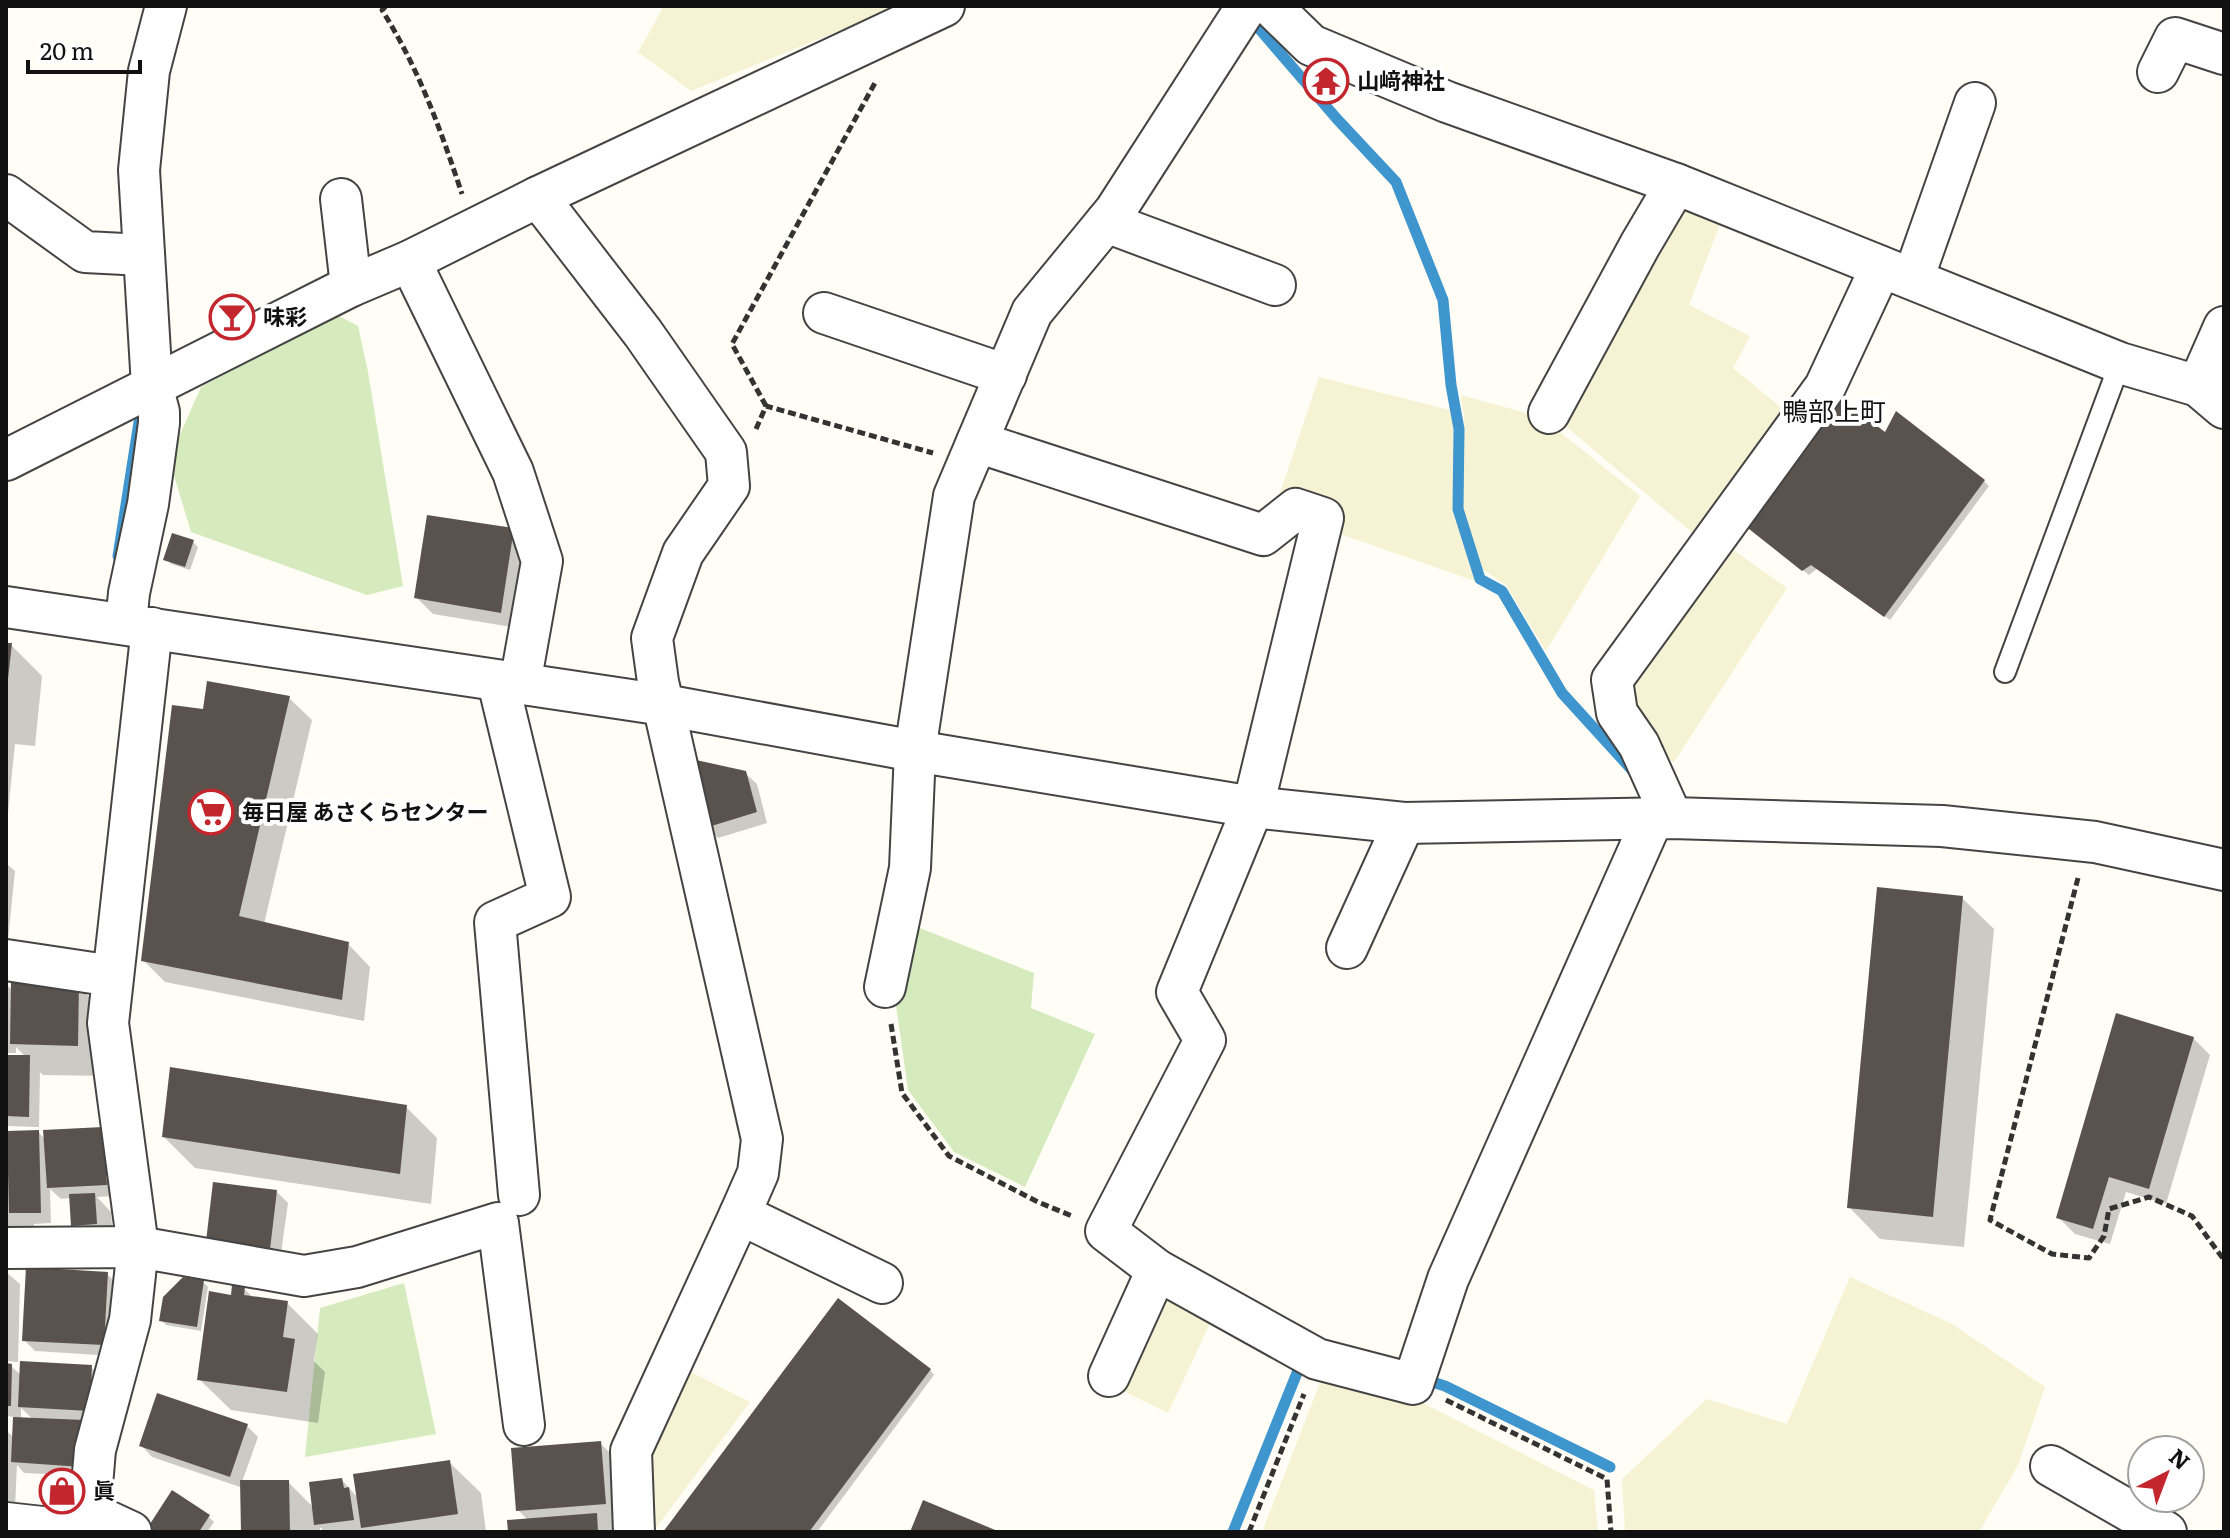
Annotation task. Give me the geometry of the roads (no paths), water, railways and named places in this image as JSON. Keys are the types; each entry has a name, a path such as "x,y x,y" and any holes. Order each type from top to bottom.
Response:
{"street":[{"path":"89,1526 95,1450 130,1320 138,1247 108,1023 139,626 129,593 148,504 159,423 152,386 139,170 149,71 166,6"},
{"path":"6,460 351,286 474,231 538,197 944,6"},
{"path":"885,987 910,868 915,751 954,496 1032,312 1106,222 1252,11 1311,45 1447,102 1676,184 2211,397 2224,327"},
{"path":"2158,72 2175,38 2224,54"},
{"path":"973,452 1263,535 1296,509 1323,518 1253,807 1177,992 1205,1040 1106,1231 1157,1270 1317,1359 1413,1384 1448,1279 1662,818 1639,745 1617,713 1612,680 1825,387 1897,273 1975,103"},
{"path":"1549,413 1676,184"},
{"path":"6,195 85,252 144,255"},
{"path":"538,197 643,333 726,452 729,486 683,553 652,638 664,705 762,1139 758,1173 631,1451 634,1532"},
{"path":"341,199 351,286"},
{"path":"1106,222 1275,285"},
{"path":"410,261 513,472 542,561 509,683 550,897 495,922 519,1195"},
{"path":"824,313 1006,375"},
{"path":"6,607 664,705 915,751 1253,807 1404,823 1662,818 1942,826 2087,842 2224,870"},
{"path":"1347,948 1404,823"},
{"path":"6,960 113,976"},
{"path":"740,1214 882,1283"},
{"path":"6,1248 138,1247 304,1276 357,1267 498,1223 524,1425"},
{"path":"1109,1376 1157,1270"},
{"path":"2051,1466 2166,1532"},
{"path":"6,1523 89,1526 131,1532"}],"lane":[{"path":"2005,672 2120,363"}],"waterway":[{"path":"1250,18 1396,182 1443,300 1451,385 1459,429 1458,509 1480,579 1502,591 1562,693 1633,771"},
{"path":"118,556 139,422"},
{"path":"1233,1532 1303,1358"},
{"path":"1423,1379 1445,1386 1610,1467"}],"place":[{"name":"山﨑神社","path":"1326,81"},
{"name":"味彩","path":"232,317"},
{"name":"毎日屋 あさくらセンター","path":"211,812"},
{"name":"眞","path":"62,1491"}],"district":[{"name":"鴨部上町","path":"1834,412"}]}
